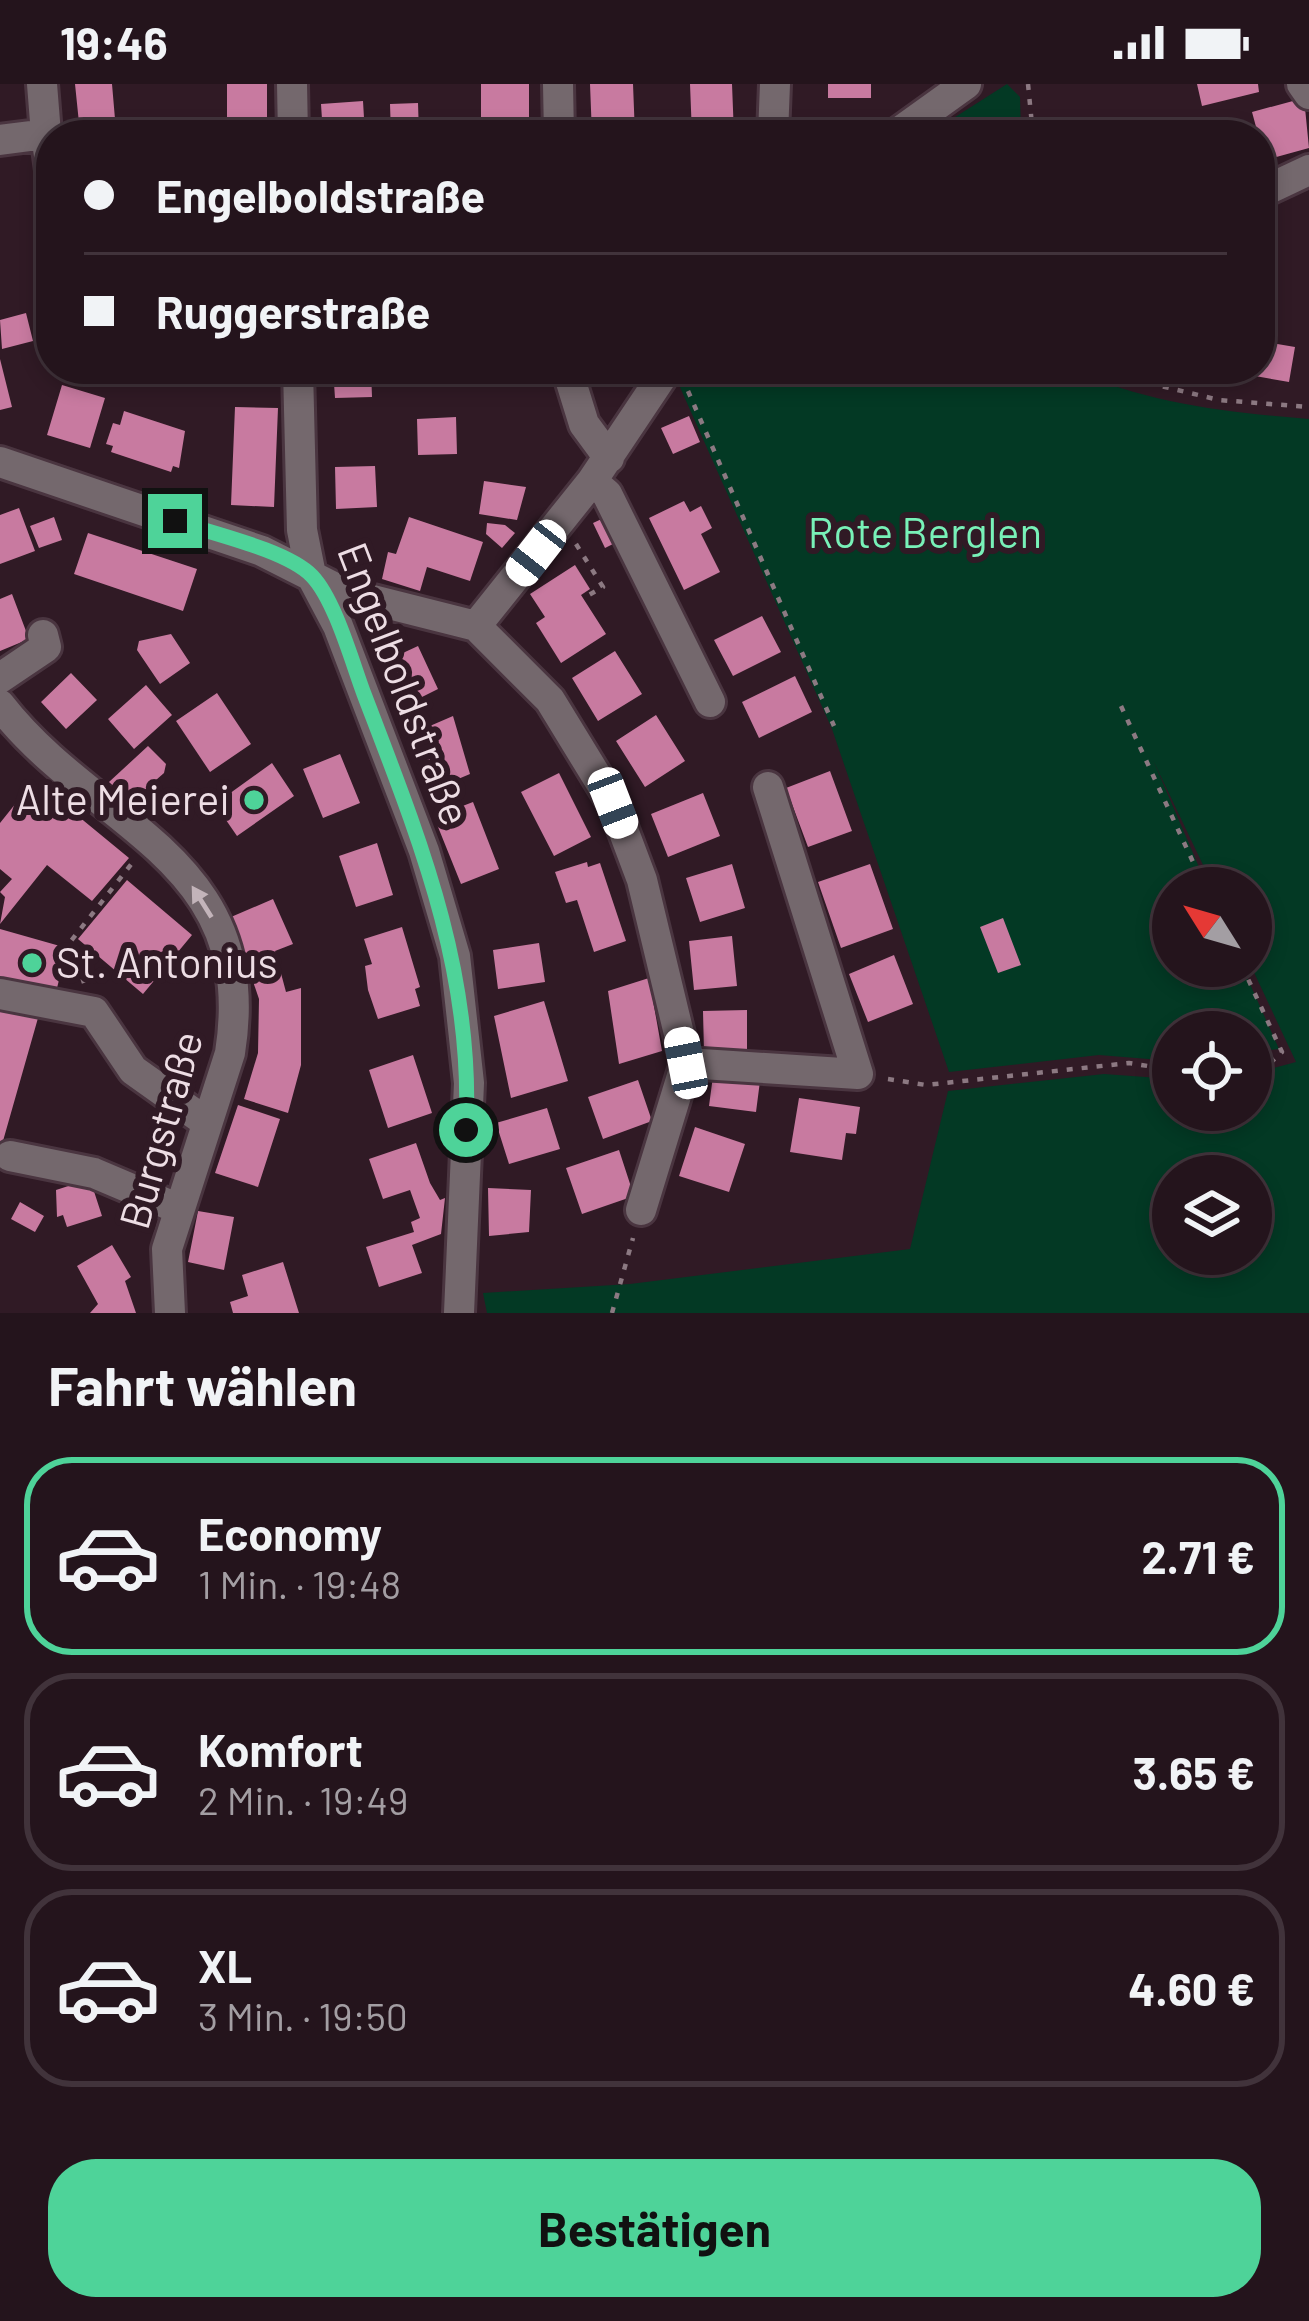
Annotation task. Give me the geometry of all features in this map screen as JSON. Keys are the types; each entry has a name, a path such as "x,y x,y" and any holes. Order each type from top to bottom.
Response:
{"street":[{"path":"43,84 45,120"},
{"path":"292,84 293,120"},
{"path":"558,84 559,120"},
{"path":"774,120 775,84"},
{"path":"916,120 966,84"},
{"path":"1302,84 1309,94"},
{"path":"0,140 36,135"},
{"path":"1275,186 1309,170"},
{"name":"Engelboldstraße","path":"298,384 302,530 311,575 338,626 424,851 455,956 469,1084 459,1313"},
{"path":"572,384 607,494 710,702"},
{"path":"476,626 670,384"},
{"path":"0,462 262,551 345,593 476,626 559,712 613,803 642,880 686,1063 640,1210"},
{"path":"0,678 46,647 43,635"},
{"name":"Burgstraße","path":"0,705 32,741 151,839 199,895 222,935 234,975 235,1020 167,1250 170,1313"},
{"path":"686,1063 858,1074 767,787"},
{"path":"0,994 94,1012 133,1070 206,1122"},
{"path":"10,1156 94,1173 179,1209"}],"path":[{"path":"1028,84 1032,120"},
{"path":"680,384 834,726"},
{"path":"1153,384 1220,400 1309,407"},
{"path":"561,520 602,586 589,595"},
{"path":"1120,706 1195,867"},
{"path":"94,1012 70,941 134,861"},
{"path":"1272,1030 1282,1052 1272,1061"},
{"path":"858,1074 926,1085 1129,1063 1152,1067"},
{"path":"612,1313 640,1210"}],"green space":[{"path":"1007,84 1020,97 1021,120 951,120"},
{"name":"Rote Berglen","path":"1109,384 1218,409 1309,419 1309,1313 487,1313 483,1293 630,1284 910,1249 948,1091 1104,1074 1152,1077 1152,1131 1272,1131 1272,1068 1296,1062 1261,987 1272,987 1272,867 1204,867 1153,760 1199,867 1152,867 1152,987 1251,987 1262,1011 1152,1011 1152,1059 1099,1055 949,1072 832,729 679,385"}],"building":[{"path":"75,84 112,84 115,119 79,120"},
{"path":"227,84 267,84 267,120 227,120"},
{"path":"481,84 529,84 529,120 481,120"},
{"path":"590,84 633,84 634,120 591,120"},
{"path":"690,84 732,84 733,120 691,120"},
{"path":"828,84 871,84 871,98 828,98"},
{"path":"1197,84 1258,84 1259,92 1202,106"},
{"path":"1304,98 1309,148 1275,157 1275,120 1254,120 1252,112"},
{"path":"363,101 364,120 322,120 321,104"},
{"path":"418,103 419,120 391,120 390,104"},
{"path":"26,313 33,341 2,349 0,320"},
{"path":"1275,344 1295,347 1289,382 1275,380"},
{"path":"0,359 12,407 0,410"},
{"path":"334,384 372,384 372,397 335,398"},
{"path":"62,385 105,398 90,448 47,435"},
{"path":"235,407 278,408 274,507 231,505"},
{"path":"124,411 185,431 179,468 173,466 171,472 111,452 113,446 106,444 113,423 120,425"},
{"path":"689,416 700,442 673,454 661,428"},
{"path":"456,417 457,454 418,455 417,419"},
{"path":"375,466 377,507 336,509 335,467"},
{"path":"484,481 526,487 517,520 479,514"},
{"path":"684,501 690,512 701,506 712,528 701,534 720,572 684,590 649,518"},
{"path":"19,508 35,551 0,564 0,515"},
{"path":"54,517 62,540 39,548 30,526"},
{"path":"409,517 483,542 470,581 427,567 420,591 382,579 388,552 396,554"},
{"path":"606,517 619,541 605,548 593,523"},
{"path":"487,523 505,525 515,533 502,548 486,534"},
{"path":"88,533 197,569 183,611 74,574"},
{"path":"575,565 590,589 581,595 606,634 561,663 536,623 545,617 530,594"},
{"path":"12,594 29,639 0,651 0,599"},
{"path":"762,616 781,652 733,676 714,640"},
{"path":"171,634 190,663 160,684 137,650 139,641"},
{"path":"418,646 438,689 400,708 379,664"},
{"path":"615,651 642,694 598,721 572,678"},
{"path":"71,673 97,700 66,729 41,702"},
{"path":"795,676 812,712 759,738 742,702"},
{"path":"146,685 172,715 134,749 108,719"},
{"path":"217,693 251,744 210,772 176,721"},
{"path":"656,715 685,761 645,787 616,741"},
{"path":"453,716 470,774 432,790 409,735"},
{"path":"148,746 166,764 164,773 131,802 109,782"},
{"path":"340,754 360,803 323,818 303,769"},
{"name":"Alte Meierei","path":"272,763 294,796 237,836 215,804"},
{"path":"830,771 852,831 808,847 786,788"},
{"path":"559,773 591,837 554,856 521,792"},
{"path":"50,793 129,858 92,901 47,865 0,924 5,897 0,892 12,879 0,869 0,823 20,798 36,810"},
{"path":"703,793 720,836 668,857 651,814"},
{"path":"473,802 499,869 461,884 434,817"},
{"path":"377,843 393,895 356,907 339,856"},
{"path":"587,862 588,867 600,863 626,941 594,952 577,900 566,903 555,872"},
{"path":"732,864 745,908 700,922 686,878"},
{"path":"870,864 893,929 841,948 818,882"},
{"path":"127,880 192,935 143,994 78,939"},
{"path":"273,899 293,944 275,951 286,992 301,988 301,1065 288,1113 244,1099 258,1053 259,999 231,917"},
{"path":"1003,918 1021,965 998,973 980,927"},
{"path":"402,927 420,987 415,989 420,1006 378,1019 368,990 365,966 372,964 364,939"},
{"name":"St. Antonius","path":"0,929 67,948 55,996 0,981"},
{"path":"732,936 737,986 694,990 689,941"},
{"path":"539,943 545,982 498,989 493,950"},
{"path":"894,955 913,1004 868,1022 849,974"},
{"path":"649,978 662,1051 619,1064 608,991"},
{"path":"544,1001 568,1081 511,1098 494,1016"},
{"path":"0,1007 38,1018 1,1148 0,1148"},
{"path":"747,1010 747,1051 704,1052 703,1011"},
{"path":"413,1055 432,1113 388,1128 369,1070"},
{"path":"713,1076 760,1081 756,1112 709,1106"},
{"path":"638,1080 652,1121 603,1139 588,1097"},
{"path":"799,1098 860,1107 856,1134 846,1133 842,1160 790,1152"},
{"path":"238,1105 280,1119 258,1187 215,1173"},
{"path":"547,1108 560,1149 509,1164 496,1123"},
{"path":"695,1127 745,1144 729,1192 679,1176"},
{"path":"416,1143 430,1183 440,1200 445,1198 441,1234 412,1245 422,1273 379,1287 366,1247 414,1232 411,1222 420,1218 410,1190 383,1199 369,1159"},
{"path":"619,1150 634,1196 582,1214 566,1168"},
{"path":"90,1179 102,1216 67,1227 63,1215 57,1217 56,1190"},
{"path":"488,1188 531,1190 529,1232 489,1236"},
{"path":"20,1202 44,1216 35,1232 11,1219"},
{"path":"198,1211 234,1217 224,1270 188,1262"},
{"path":"112,1245 131,1277 125,1281 136,1313 90,1313 98,1304 77,1266"},
{"path":"283,1262 299,1313 233,1313 230,1302 248,1296 242,1275"}],"place":[{"name":"Alte Meierei","path":"254,800"},
{"name":"St. Antonius","path":"32,963"}],"route":[{"path":"175,521 262,551 311,575 338,626 424,851 455,956 469,1084 466,1130"}]}
